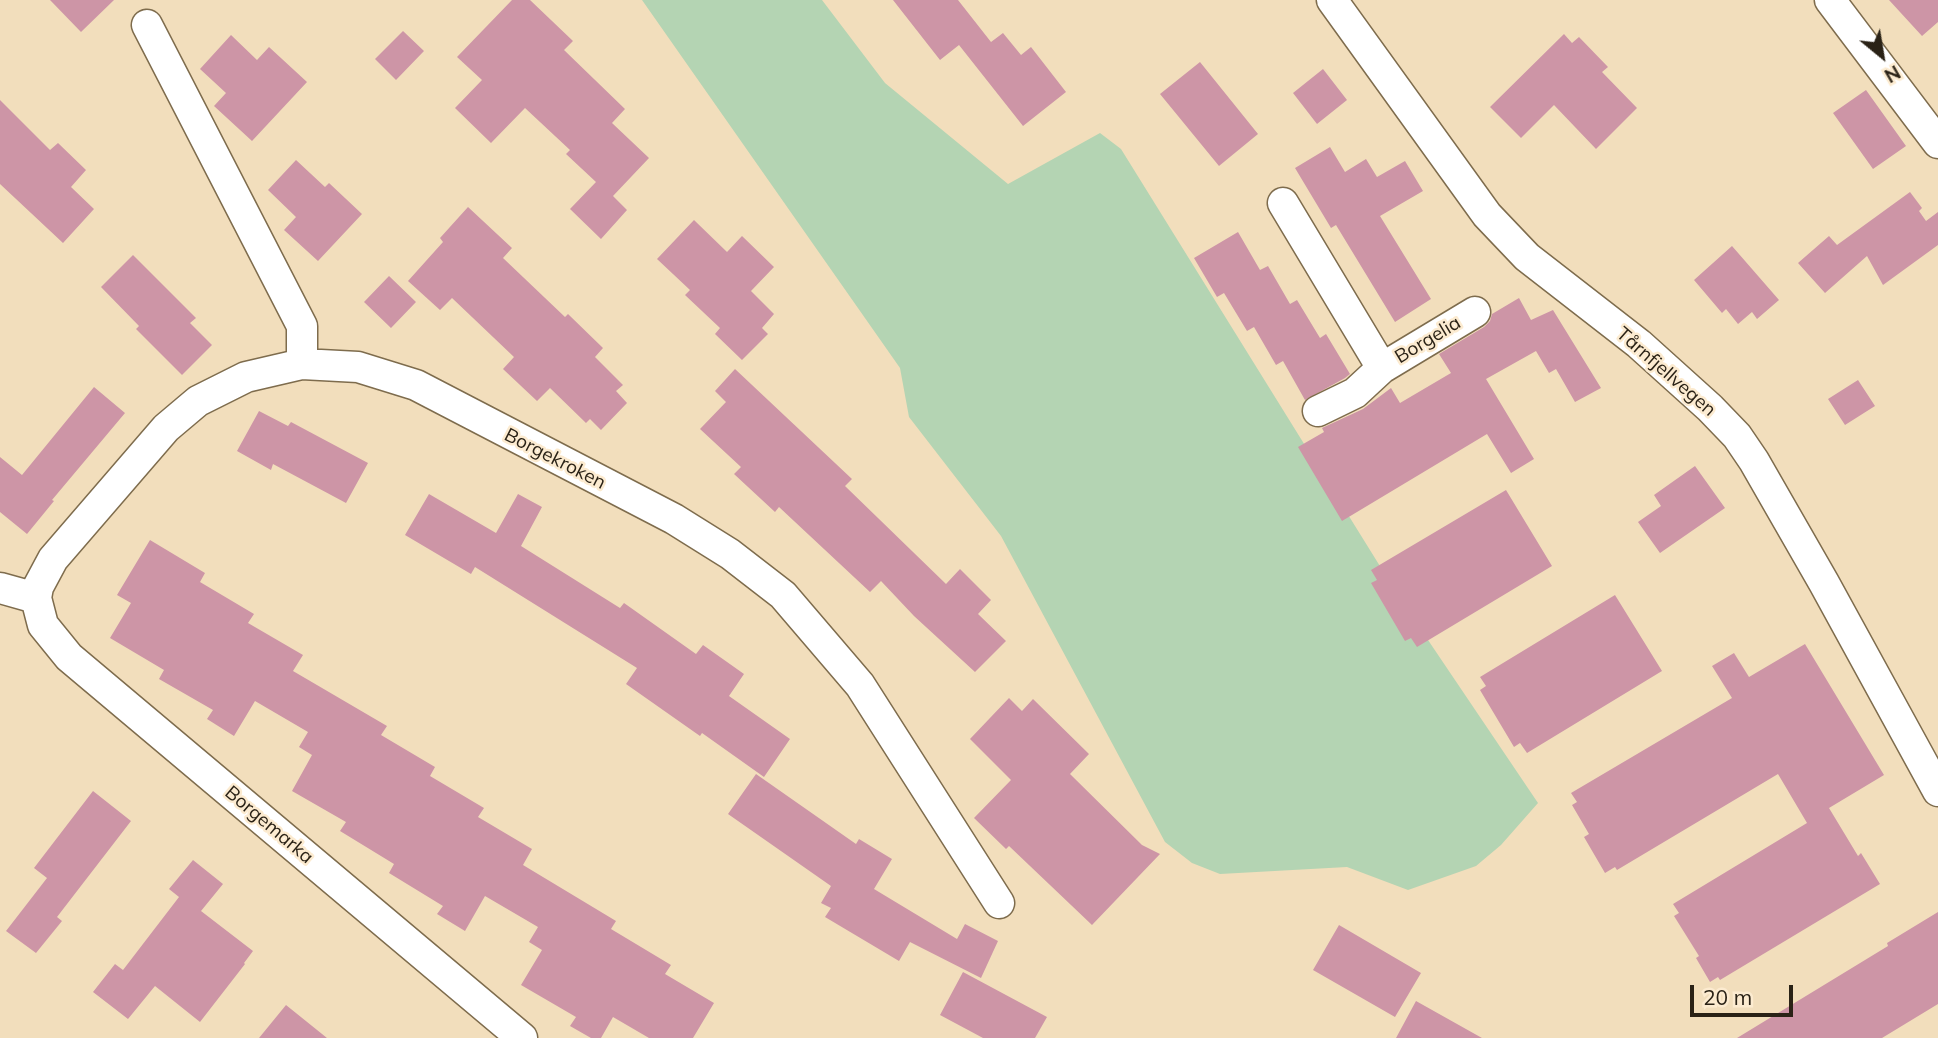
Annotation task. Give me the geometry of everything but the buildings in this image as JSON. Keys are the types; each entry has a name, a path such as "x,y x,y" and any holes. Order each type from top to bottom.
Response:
{"street":[{"name":"Tårnfjellvegen","path":"1332,0 1487,215 1527,257 1639,344 1737,436 1817,570 1938,791"},
{"path":"1830,0 1938,143"},
{"path":"147,25 302,326 302,364"},
{"path":"1283,203 1382,368"},
{"name":"Borgelia","path":"1318,411 1355,393 1382,368 1475,312"},
{"name":"Borgekroken","path":"36,598 38,587 53,559 166,428 198,401 246,377 302,364 358,367 416,385 674,519 730,554 783,595 860,685 999,903"},
{"path":"0,588 36,598"},
{"name":"Borgemarka","path":"36,598 43,625 69,657 522,1038"}],"green space":[{"path":"642,0 822,0 885,83 1008,184 1100,133 1121,149 1401,600 1538,803 1501,845 1476,866 1408,890 1347,867 1220,874 1192,863 1165,842 1001,536 909,417 900,368"}]}
